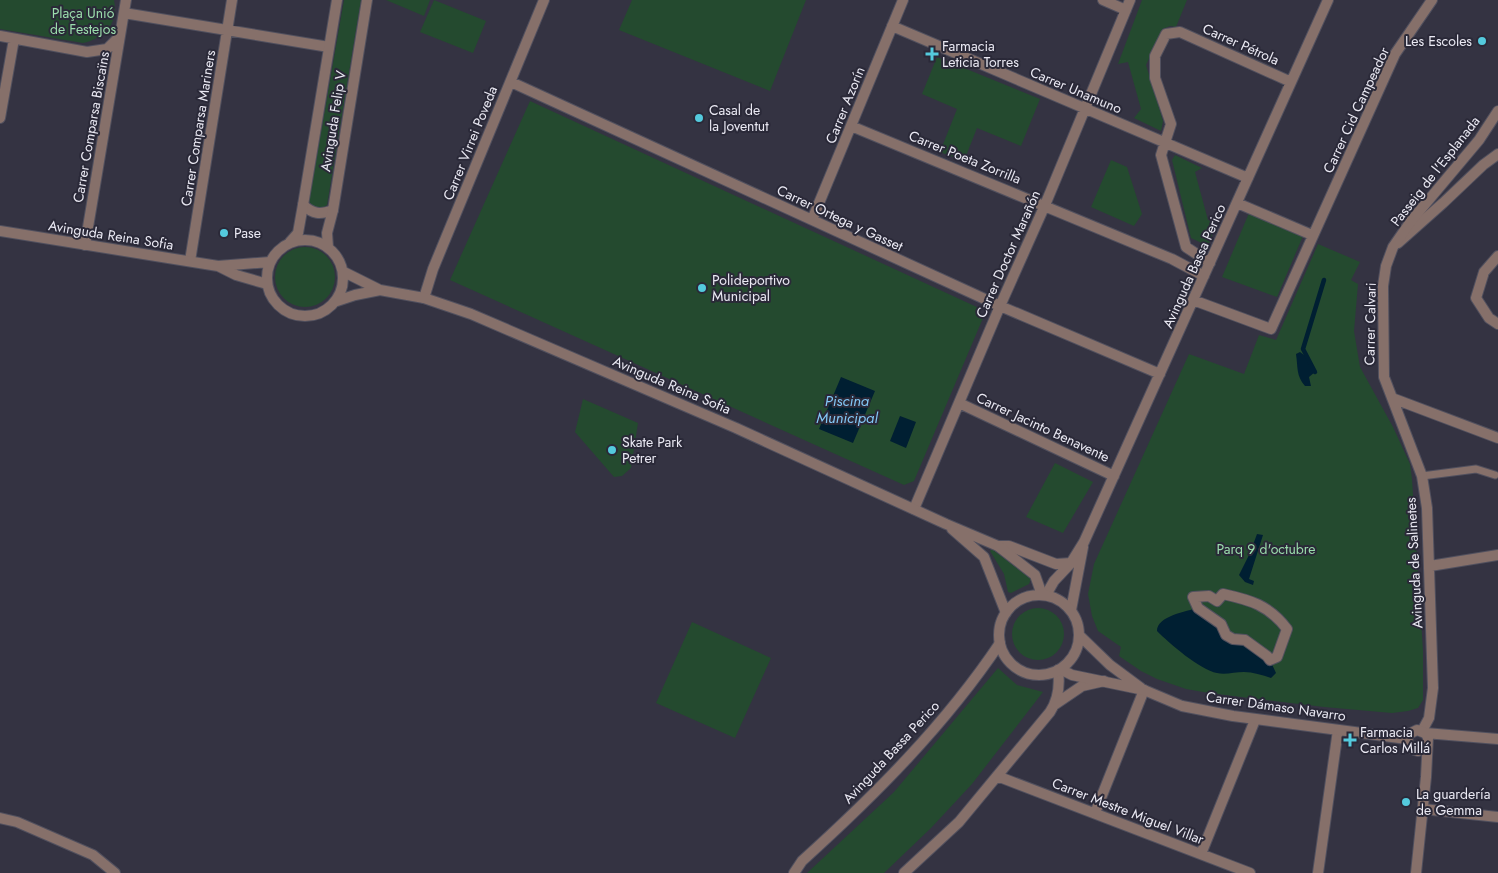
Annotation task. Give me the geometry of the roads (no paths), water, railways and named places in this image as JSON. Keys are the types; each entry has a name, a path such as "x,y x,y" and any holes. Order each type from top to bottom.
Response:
{"street":[{"name":"Carrer Comparsa Biscaïns","path":"85,245 126,0"},
{"name":"Carrer Comparsa Mariners","path":"190,261 232,0"},
{"name":"Avinguda Felip V","path":"290,242 298,233 337,0"},
{"name":"Avinguda Felip V","path":"328,247 327,233 333,210 367,0"},
{"name":"Carrer Virrei Poveda","path":"424,298 448,232 544,0"},
{"name":"Carrer Azorín","path":"812,220 903,0"},
{"path":"1103,0 1128,5"},
{"name":"Avinguda Bassa Perico","path":"1044,595 1071,563 1084,542 1328,0"},
{"name":"Carrer Cid Campeador","path":"1193,300 1271,328 1395,54 1432,0"},
{"name":"Carrer Doctor Marañón","path":"914,509 1045,205 1128,5"},
{"path":"124,13 329,47"},
{"name":"Carrer Unamuno","path":"892,26 1248,178"},
{"name":"Carrer Pétrola","path":"1164,142 1171,124 1155,78 1155,56 1166,34 1180,32 1291,82"},
{"path":"0,36 87,52 107,49 120,36"},
{"path":"0,118 14,39"},
{"name":"Carrer Ortega y Gasset","path":"511,82 1000,306 1160,374"},
{"name":"Passeig de l'Esplanada","path":"1394,247 1411,221 1479,140 1498,111"},
{"name":"Carrer Poeta Zorrilla","path":"851,126 1045,205 1172,259 1204,276"},
{"path":"1164,142 1161,154 1186,247 1210,263"},
{"name":"Carrer Calvari","path":"1392,398 1384,377 1383,286 1386,266 1394,247 1483,165 1498,154"},
{"path":"1237,203 1312,236"},
{"path":"303,205 312,212 322,214 333,210"},
{"name":"Avinguda Reina Sofia","path":"0,231 218,266 270,262"},
{"path":"303,240 316,241 328,247 338,258 344,272 344,282 337,301 326,311 312,317 296,316 282,310 272,298 266,284 270,262 278,250 290,242 303,240"},
{"path":"1172,259 1186,247"},
{"path":"1498,256 1484,272 1476,298 1489,318 1498,324"},
{"name":"Avinguda Reina Sofia","path":"218,266 236,275 266,284"},
{"name":"Avinguda Reina Sofia","path":"344,272 380,290 424,298 471,314 728,424 998,546 1035,575 1044,595"},
{"name":"Avinguda Reina Sofia","path":"337,301 380,290"},
{"path":"1392,398 1498,438"},
{"name":"Avinguda de Salinetes","path":"1392,398 1422,476 1426,508 1430,566 1433,688 1429,718 1423,732"},
{"name":"Carrer Jacinto Benavente","path":"959,403 1114,476"},
{"name":"Avinguda Reina Sofia","path":"946,524 984,557 1006,613"},
{"name":"Avinguda Bassa Perico","path":"1071,610 1084,542"},
{"name":"Avinguda Reina Sofia","path":"998,546 1009,546 1056,564 1071,563"},
{"path":"1430,566 1498,555"},
{"path":"1223,594 1254,602 1270,610 1287,629 1276,658 1270,660 1245,640 1232,639 1226,634 1221,624 1198,608 1193,597 1209,596 1217,601 1223,594"},
{"path":"1044,595 1059,600 1071,610 1077,622 1079,635 1076,651 1072,658 1059,670 1034,675 1022,671 1008,660 1000,643 1000,627 1006,613 1021,599 1044,595"},
{"name":"Carrer Dámaso Navarro","path":"1079,635 1110,665 1144,690"},
{"name":"Avinguda Bassa Perico","path":"794,873 802,861 828,838 920,745 975,680 1000,643"},
{"path":"1054,705 1060,682 1059,670"},
{"name":"Carrer Dámaso Navarro","path":"1059,670 1072,675 1144,690 1182,706 1255,720 1407,738"},
{"path":"904,873 959,822 1054,705 1082,686 1106,681"},
{"path":"1095,813 1144,690"},
{"path":"1201,854 1255,720"},
{"path":"1318,873 1338,730"},
{"path":"1426,746 1423,750 1414,750 1407,743 1407,738 1412,731 1498,739"},
{"path":"1416,873 1426,777 1426,746 1428,737 1423,732"},
{"name":"Carrer Mestre Miguel Villar","path":"997,776 1250,873"},
{"path":"1423,809 1498,817"},
{"path":"0,818 17,822 93,855 116,873"}],"lane":[{"path":"1422,476 1476,469 1495,475"}],"water":[{"path":"1300,352 1308,358 1315,372 1309,377 1311,386 1305,386 1299,375 1296,354"},
{"name":"Piscina Municipal","path":"841,377 875,391 853,443 819,429"},
{"path":"900,416 916,422 906,448 890,441"},
{"path":"1257,534 1263,535 1249,579 1254,581 1253,585 1245,582 1239,575"},
{"path":"1198,608 1270,660 1276,673 1271,678 1251,673 1223,674 1210,671 1185,655 1157,631 1158,626 1167,618"}],"waterway":[{"path":"1315,372 1303,349 1324,280"}],"place":[{"name":"Les Escoles","path":"1482,41"},
{"name":"Farmacia Leticia Torres","path":"932,54"},
{"name":"Casal de la Joventut","path":"699,118"},
{"name":"Pase","path":"224,233"},
{"name":"Polideportivo Municipal","path":"702,288"},
{"name":"Skate Park Petrer","path":"612,450"},
{"name":"Farmacia Carlos Millá","path":"1350,740"},
{"name":"La guardería de Gemma","path":"1406,802"}],"park label":[{"name":"Plaça Unió de Festejos","path":"83,22"},
{"name":"Parq 9 d'octubre","path":"1266,549"}]}
